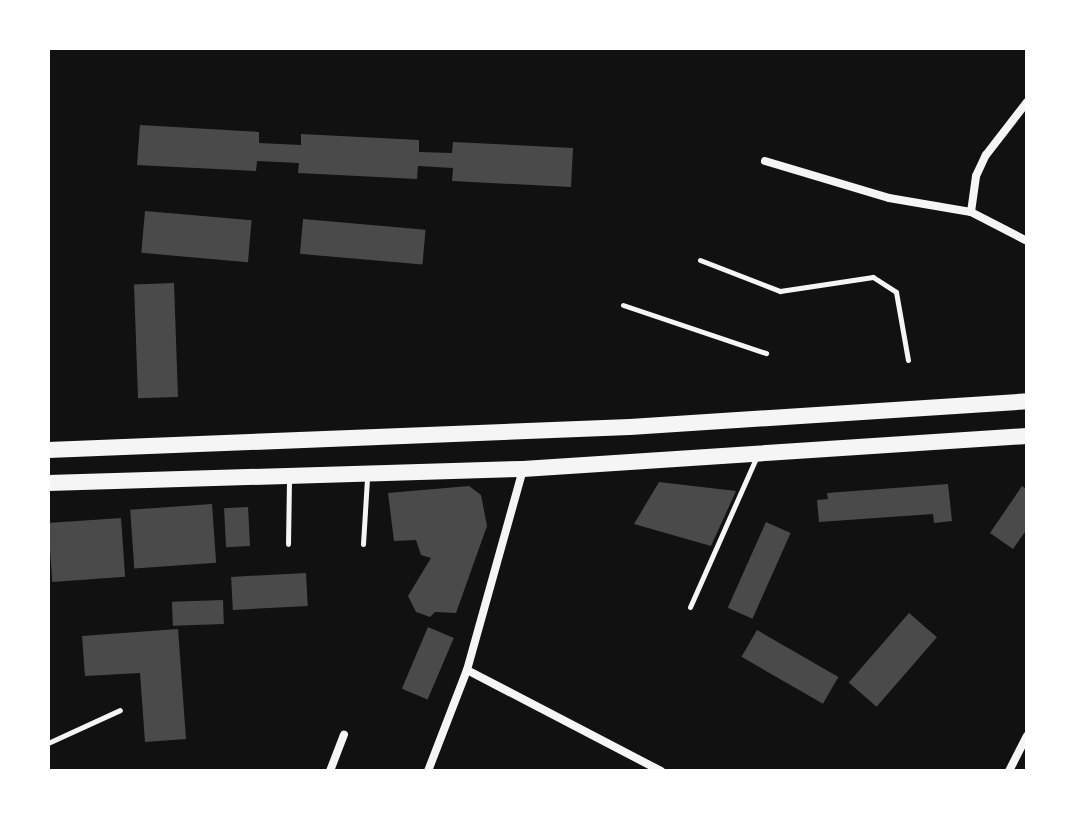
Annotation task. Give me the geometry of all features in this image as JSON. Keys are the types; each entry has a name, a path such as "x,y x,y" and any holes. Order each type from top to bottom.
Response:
{"main road":[{"path":"48,450 614,428 1027,401"},
{"path":"48,483 523,469 1027,436"}],"street":[{"path":"971,212 976,176 986,155 1027,102"},
{"path":"765,161 889,198 971,212 1027,241"},
{"path":"428,771 467,670 523,469"},
{"path":"467,670 661,771"},
{"path":"330,771 344,735"},
{"path":"1009,771 1027,736"}],"lane":[{"path":"700,260 780,291 873,277 896,292 908,360"},
{"path":"623,305 766,353"},
{"path":"690,607 758,453"},
{"path":"363,544 367,474"},
{"path":"288,544 289,476"},
{"path":"48,743 120,710"}],"building":[{"path":"140,125 259,132 259,143 301,145 301,134 419,140 419,152 452,153 453,142 573,148 571,187 452,181 453,168 418,166 417,179 298,173 299,163 257,161 256,171 137,165"},
{"path":"145,211 252,220 248,262 141,253"},
{"path":"303,219 426,230 422,265 300,254"},
{"path":"174,283 178,397 138,398 134,284"},
{"path":"659,482 736,491 711,546 634,524"},
{"path":"948,484 952,521 934,523 933,514 819,522 817,500 828,499 827,493"},
{"path":"469,486 481,495 487,526 456,613 435,612 430,617 416,612 408,596 431,558 421,555 416,540 394,541 388,493"},
{"path":"1022,486 1027,490 1027,529 1013,549 990,533"},
{"path":"212,504 216,563 134,569 130,510"},
{"path":"248,507 250,546 226,547 224,508"},
{"path":"121,518 125,577 52,582 48,523"},
{"path":"766,522 791,533 752,619 728,608"},
{"path":"306,573 308,606 233,610 231,577"},
{"path":"223,600 224,624 173,626 172,602"},
{"path":"909,613 937,637 877,707 849,682"},
{"path":"428,627 454,638 428,700 402,689"},
{"path":"178,629 186,739 145,742 140,673 85,676 82,636"},
{"path":"757,630 838,677 823,704 742,657"}]}
